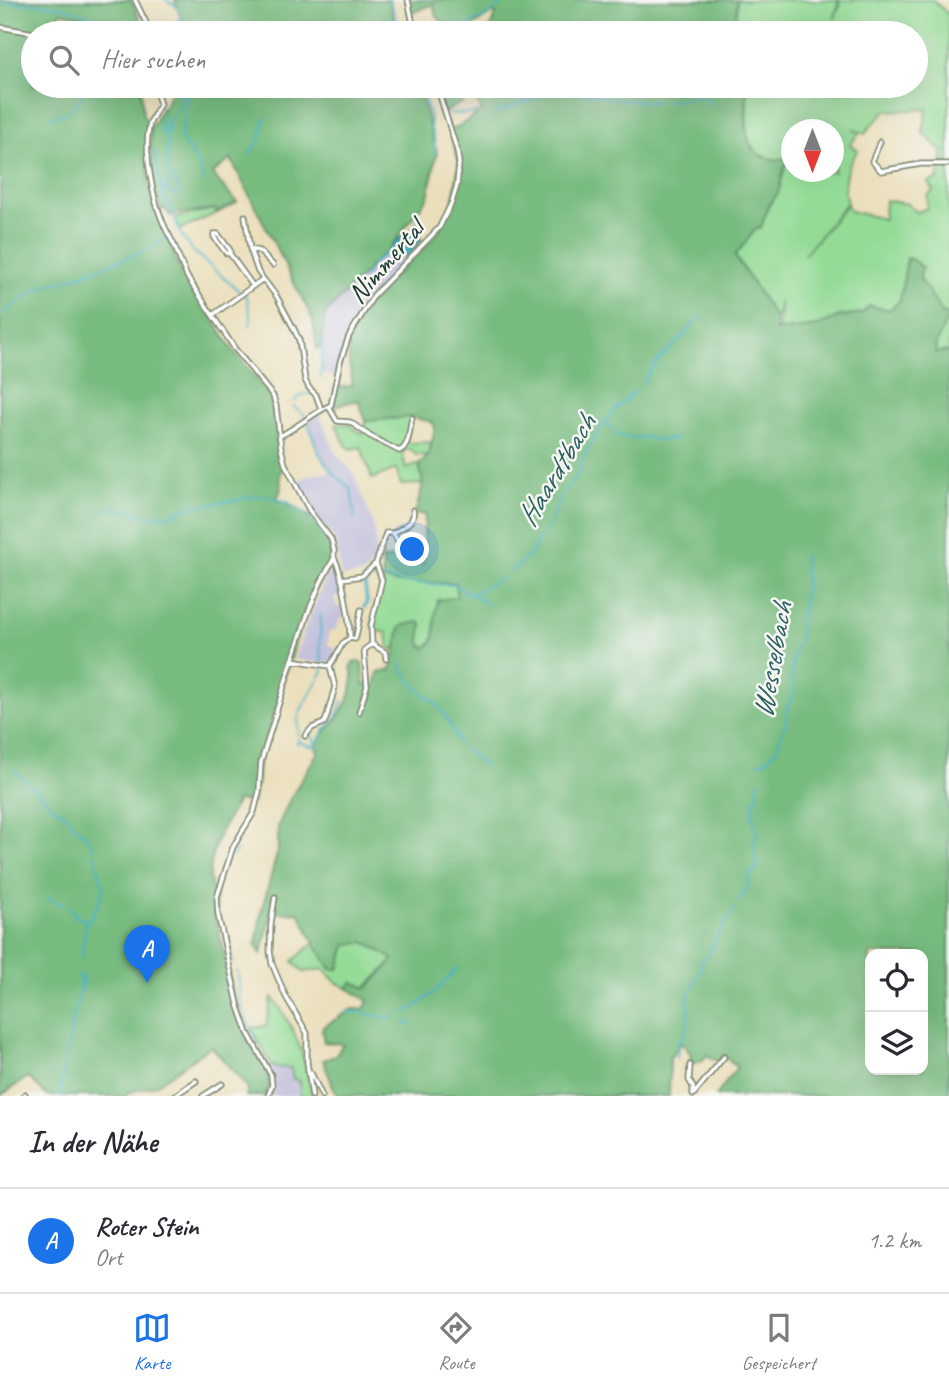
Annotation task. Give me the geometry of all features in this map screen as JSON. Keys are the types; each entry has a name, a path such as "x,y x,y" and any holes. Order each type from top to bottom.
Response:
{"street":[{"path":"135,0 145,21"},
{"path":"408,0 412,21"},
{"path":"0,27 21,31"},
{"path":"158,98 160,104 152,119 149,136 152,183 163,223 182,270 235,349 273,396 285,464 309,510 334,547 334,558 309,610 261,762 254,812 233,847 218,891 217,906 231,978 251,1040 271,1075 272,1085 268,1096"},
{"name":"Nimmertal","path":"329,407 349,336 374,295 439,228 456,189 458,158 441,98"},
{"path":"880,142 872,161 881,171 921,163 949,164"},
{"path":"245,216 250,249 258,272 277,297 294,329 305,380 316,395 321,409"},
{"path":"230,254 226,253 214,234 218,234 230,250 230,254 253,286"},
{"path":"250,249 259,251 273,265"},
{"path":"213,315 263,279"},
{"path":"280,436 321,409 329,407 337,421 350,422 370,436 402,450 406,446 412,418"},
{"path":"341,579 362,576 376,563 384,534 393,533 411,520 413,510"},
{"path":"393,533 405,552"},
{"path":"334,558 341,579 350,638"},
{"path":"372,644 371,626 382,580 376,563"},
{"path":"326,666 343,643 350,638 355,639 361,610"},
{"path":"372,644 385,652 386,659"},
{"path":"359,712 367,686 364,650 372,644"},
{"path":"292,660 326,666"},
{"path":"305,736 326,719 335,687 326,666"},
{"path":"275,897 271,923 272,964 286,997 306,1030 312,1096"},
{"path":"693,1095 724,1057"},
{"path":"690,1065 689,1080 693,1095"},
{"path":"308,1071 322,1096"},
{"path":"174,1096 196,1081"},
{"path":"203,1096 222,1084"}],"shaded area":[{"path":"392,250 406,264 347,339 337,378 321,373 325,314 372,265"},
{"path":"319,413 336,454 353,472 373,523 376,560 363,574 342,577 335,540 316,516 296,481 315,474 330,473 318,450 308,420"},
{"path":"334,563 341,595 334,597 336,607 343,606 345,616 339,619 341,622 337,623 338,629 329,631 328,645 337,649 330,663 298,660 295,658 303,633"},
{"path":"268,1067 291,1068 300,1081 300,1096 268,1096 272,1089"}],"green space":[{"path":"0,0 131,0 141,21 97,21 60,12 60,21 21,21 21,98 142,98 143,116 149,122 149,182 155,208 180,271 232,349 264,388 271,401 278,456 282,467 281,489 277,499 312,519 330,544 330,561 306,610 291,659 288,658 259,762 257,786 253,785 251,792 255,793 253,803 238,800 218,838 210,868 210,887 215,889 216,918 238,1014 249,1041 267,1068 270,1083 266,1096 246,1096 248,1088 211,1046 156,1085 127,1093 126,1096 47,1096 28,1077 0,1096"},
{"path":"175,0 389,0 394,21 178,21 181,19"},
{"path":"406,0 737,0 736,17 731,21 493,21 496,13 494,12 480,21 441,21 435,14 434,4 409,14"},
{"path":"737,0 837,0 834,19 840,6 839,0 933,0 949,15 949,163 941,162 943,152 923,133 927,109 885,111 865,134 852,129 859,133 850,145 858,150 846,175 844,188 847,203 804,255 847,204 850,211 884,219 885,200 908,204 917,212 927,208 927,196 934,190 928,182 938,179 941,164 949,165 949,351 934,354 948,315 943,314 920,279 902,293 900,301 890,310 869,306 863,313 840,316 817,326 776,332 779,326 780,301 776,319 735,256 755,230 761,227 781,181 844,182 844,119 781,119 781,160 774,160 757,154 747,140 747,98 928,98 928,21 731,21 736,17"},
{"path":"168,98 421,98 437,152 428,197 389,249 325,314 321,348 317,349 313,320 231,159 212,174 237,202 217,213 215,209 170,216 164,207 161,212 153,183 151,128 162,107 164,108"},
{"path":"437,98 469,98 443,113"},
{"path":"474,98 747,98 746,126 751,145 764,157 781,160 781,181 761,227 755,230 735,256 776,319 776,331 817,326 840,316 863,313 869,306 890,310 900,300 907,258 922,267 920,279 943,314 949,315 936,343 935,353 949,351 949,1096 716,1096 737,1067 724,1055 718,1062 707,1055 700,1062 690,1063 691,1054 682,1043 670,1057 669,1096 337,1096 323,1060 335,1056 343,1044 324,1042 322,1028 352,1009 364,1009 368,1001 347,988 353,982 367,988 393,959 365,942 346,945 339,969 331,969 299,912 272,913 261,954 256,945 262,909 278,850 278,826 290,799 318,752 316,746 323,733 335,722 350,696 353,662 362,664 364,685 375,686 378,673 391,670 400,628 419,622 422,624 420,639 422,646 426,648 434,636 438,600 457,597 456,583 397,583 383,579 382,559 397,558 423,564 425,514 415,514 423,484 419,464 429,455 435,427 432,422 411,417 366,421 358,400 335,406 333,398 336,386 353,385 347,339 374,295 432,240 443,224 453,202 459,162 449,130 482,110"},
{"path":"215,209 217,213 180,230 175,218"},
{"path":"411,417 406,443 431,442 429,455 416,455 411,449 402,451 406,469 419,464 423,484 401,485 396,469 372,479 361,447 351,449 346,445 336,425 350,424 364,434 366,421"},
{"path":"383,579 397,583 457,583 457,597 435,619 434,639 426,648 422,646 420,639 422,625 400,628 396,649 389,648 387,633 374,630 372,625"},
{"path":"364,942 393,959 366,988 353,982 347,988 336,982 323,969 303,972 293,961 314,943 331,969 339,969 346,945"},
{"path":"272,997 287,1019 298,1044 312,1096 300,1096 300,1081 293,1079 291,1068 273,1067 251,1028 266,1026"}],"water":[{"path":"413,228 422,240 408,258 405,258 393,244"}],"waterway":[{"path":"165,0 178,9 180,21"},
{"path":"390,0 396,21"},
{"path":"497,8 509,0"},
{"path":"0,4 59,7 102,21"},
{"path":"475,21 494,11"},
{"path":"51,117 69,111 80,98"},
{"path":"182,98 181,106 165,126 170,175 163,192 165,200 171,207 180,233 193,251 247,298 250,325"},
{"path":"187,98 180,137 198,164 204,182"},
{"path":"424,98 430,116 435,152"},
{"path":"495,113 536,98"},
{"path":"611,98 658,102"},
{"path":"667,101 685,98"},
{"path":"706,98 713,104"},
{"path":"163,113 160,129 166,137"},
{"path":"448,114 478,113"},
{"path":"249,154 259,141 265,118"},
{"path":"166,134 168,123"},
{"path":"155,150 163,193"},
{"path":"171,176 181,192"},
{"path":"167,186 169,192 177,196"},
{"path":"414,228 419,216"},
{"path":"2,313 36,290 149,249 167,236"},
{"path":"391,250 394,247"},
{"path":"364,278 372,265 389,250"},
{"name":"Haardtbach","path":"643,384 655,365 701,316"},
{"path":"321,378 322,342"},
{"name":"Haardtbach","path":"511,571 529,556 546,530 563,492 580,471 584,457 599,430 614,411 637,390"},
{"path":"294,401 304,394 311,394"},
{"path":"293,406 307,417 317,449 327,465 351,489 355,519"},
{"path":"604,424 614,431"},
{"path":"616,434 628,438 675,439"},
{"path":"106,511 122,509 146,516 169,516 195,506 266,496 288,502 311,516 331,545"},
{"name":"Wesselbach","path":"759,763 776,750 792,697 794,652 799,639 806,588 804,556"},
{"name":"Haardtbach","path":"383,578 398,582 455,585 469,594 503,577"},
{"path":"364,579 367,602 364,607"},
{"name":"Haardtbach","path":"366,579 379,579"},
{"path":"472,594 488,605"},
{"path":"297,744 301,710 323,671 320,646 321,615"},
{"path":"400,664 419,690 442,711 459,742"},
{"path":"298,742 315,747 324,730 336,717 342,701"},
{"path":"311,732 315,744"},
{"path":"462,749 485,766"},
{"path":"14,770 54,808 64,813 90,840 93,850"},
{"name":"Wesselbach","path":"739,901 748,887 749,874 757,868 754,850 757,832 752,816 758,795 758,781"},
{"path":"233,856 236,849"},
{"path":"81,959 86,925 104,887 94,855"},
{"path":"46,897 63,905"},
{"path":"68,907 73,910 75,916 85,920 86,924"},
{"name":"Wesselbach","path":"677,1059 678,1044 685,1034 688,1022 687,997 702,968 701,960 708,956 735,908"},
{"path":"230,944 233,963"},
{"path":"405,1013 434,992 458,967"},
{"path":"237,971 239,997 258,1045"},
{"path":"59,1096 79,993 78,975"},
{"path":"79,994 84,975"},
{"path":"346,1012 395,1017"},
{"path":"403,1022 412,1024"}],"place":[{"name":"Roter Stein","path":"147,983"}]}
